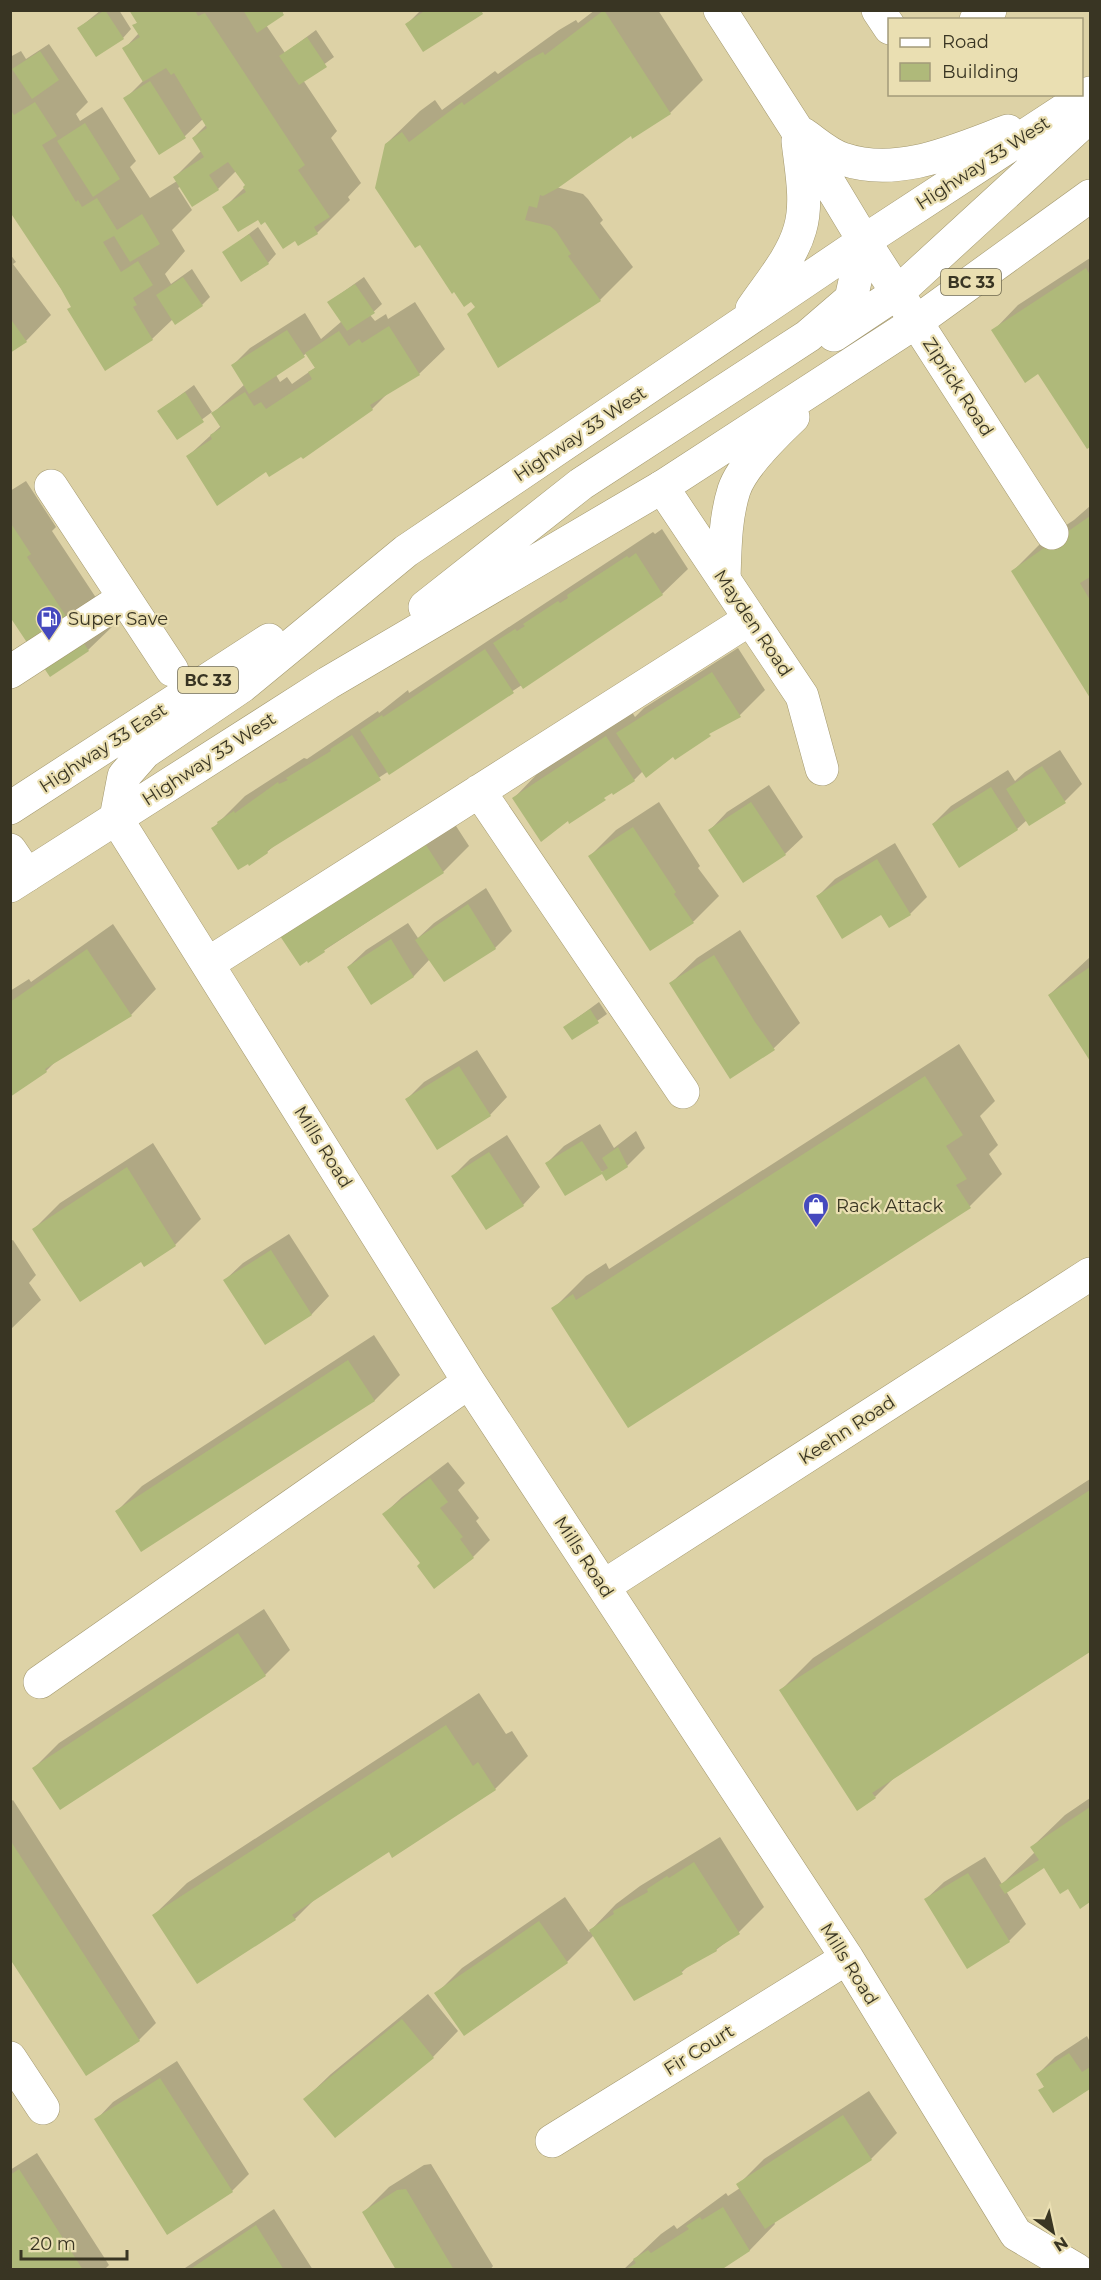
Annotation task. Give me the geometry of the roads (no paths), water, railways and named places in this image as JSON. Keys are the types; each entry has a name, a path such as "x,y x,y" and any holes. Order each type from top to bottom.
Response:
{"main road":[{"path":"720,10 797,130 841,159 880,167 935,158 1077,113"},
{"path":"878,10 888,25"},
{"name":"Highway 33 West","path":"116,818 124,776 145,752 243,686 406,551 864,241 1077,113 1090,93"},
{"path":"662,487 704,422 897,293 1077,113"},
{"path":"740,326 782,266 800,229 803,182 797,130"},
{"name":"Ziprick Road","path":"797,130 864,241 1052,533"},
{"name":"Highway 33 West","path":"16,870 116,818 328,683 662,487 916,322 1090,196"},
{"path":"328,683 581,484 808,336 851,299 864,241"},
{"path":"724,579 727,526 735,488 767,442 849,365"},
{"path":"51,486 172,670"},
{"name":"Mayden Road","path":"662,487 802,696 822,769"},
{"name":"Highway 33 East","path":"10,808 406,551"},
{"path":"10,672 124,598"},
{"path":"208,963 750,619"},
{"path":"479,791 683,1092"},
{"name":"Mills Road","path":"116,818 469,1382 847,1958 1016,2234 1077,2270"},
{"name":"Keehn Road","path":"604,1586 1090,1274"},
{"path":"40,1682 469,1382"},
{"name":"Fir Court","path":"552,2141 847,1958"},
{"path":"10,2058 43,2108"}],"place":[{"name":"Super Save","path":"49,642"},
{"name":"Rack Attack","path":"816,1229"}]}
